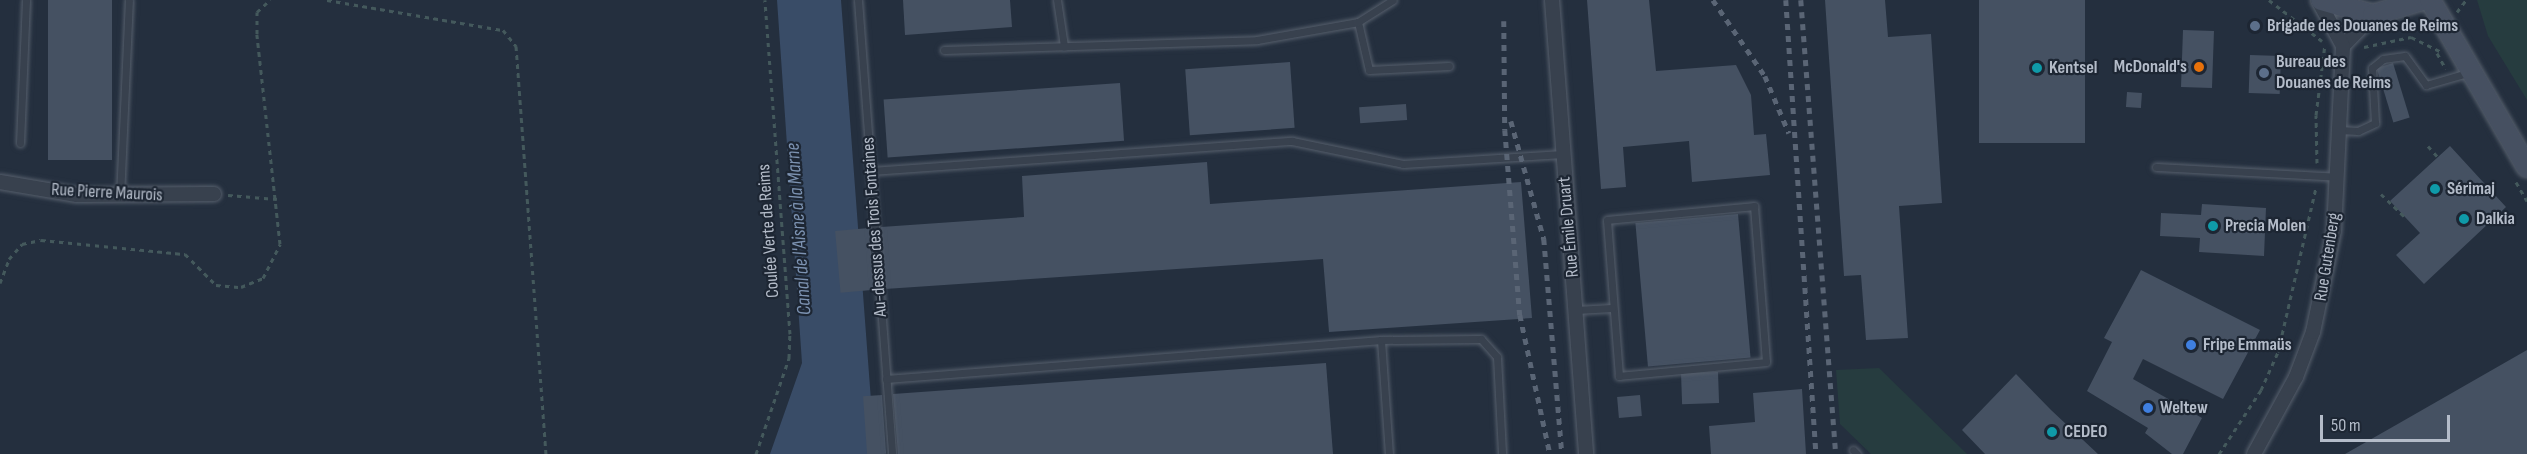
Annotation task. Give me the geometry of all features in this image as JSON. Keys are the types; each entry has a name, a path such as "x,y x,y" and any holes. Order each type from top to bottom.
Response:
{"street":[{"name":"Rue Émile Druart","path":"1552,0 1586,454"},
{"path":"2319,0 2373,15"},
{"path":"2319,0 2343,46 2373,15 2422,0"},
{"path":"2430,0 2527,167"},
{"name":"Rue Gutenberg","path":"2254,454 2296,377 2320,308 2338,177 2343,46"},
{"name":"Rue Pierre Maurois","path":"0,182 120,196 214,194"}],"lane":[{"path":"20,143 26,0"},
{"path":"120,196 129,0"},
{"name":"Au-dessus des Trois Fontaines","path":"858,0 892,454"},
{"path":"1057,0 1064,46"},
{"path":"944,50 1257,40 1358,22 1393,0"},
{"path":"1358,22 1369,69 1449,66"},
{"path":"2339,130 2358,131 2375,123 2372,68 2383,59 2405,56 2426,85 2471,72"},
{"path":"871,171 1292,141 1403,164 1563,154"},
{"path":"2156,166 2338,177"},
{"path":"1754,206 1766,362 1619,376 1612,308 1607,220 1754,206"},
{"path":"1576,310 1612,308"},
{"path":"886,379 1381,340 1481,339 1497,357 1502,454"},
{"path":"1381,340 1389,454"}],"path":[{"path":"0,283 9,259 22,244 41,240 185,254 216,285 241,287 263,278 280,244 278,199 257,34 257,12 270,0"},
{"path":"327,0 503,30 516,46 546,454"},
{"name":"Coulée Verte de Reims","path":"756,454 789,358 790,334 765,0"},
{"path":"2269,0 2325,43 2343,46 2411,38 2437,53 2454,43"},
{"path":"2460,20 2457,12 2466,0"},
{"path":"2218,454 2261,390 2278,352 2295,295 2317,176 2316,115 2325,43"},
{"path":"2428,146 2438,157"},
{"path":"214,194 278,199"},
{"path":"2380,194 2407,219"}],"green space":[{"path":"2477,0 2527,0 2527,100 2488,36"},
{"path":"1879,368 1967,454 1871,454 1840,424 1836,370"}],"water":[{"name":"Canal de l'Aisne à la Marne","path":"777,0 841,0 875,454 770,454 802,363"}],"building":[{"path":"48,0 112,0 112,160 48,160"},
{"path":"903,0 1010,0 1012,27 905,35"},
{"path":"1587,0 1649,0 1656,71 1736,65 1751,95 1754,135 1766,134 1770,175 1692,182 1689,141 1623,147 1626,187 1601,189"},
{"path":"1825,0 1885,0 1888,37 1931,34 1942,203 1899,206 1908,338 1866,340 1861,275 1844,276"},
{"name":"Kentsel","path":"1979,0 2085,0 2085,143 1979,143"},
{"name":"McDonald's","path":"2183,30 2214,31 2212,88 2181,87"},
{"name":"Bureau des Douanes de Reims","path":"2250,55 2281,56 2280,94 2249,93"},
{"path":"1290,62 1295,128 1190,135 1185,69"},
{"path":"2393,63 2410,118 2393,122 2377,68"},
{"path":"1120,83 1124,141 888,157 884,100"},
{"path":"2127,92 2142,93 2141,108 2126,107"},
{"path":"1406,104 1407,120 1360,123 1359,107"},
{"path":"2450,146 2506,207 2424,284 2396,255 2420,233 2390,201"},
{"path":"1207,162 1210,204 1521,182 1532,318 1329,332 1323,259 885,289 881,227 1024,217 1022,176"},
{"name":"Precia Molen","path":"2202,204 2266,208 2264,256 2199,252 2200,238 2160,236 2161,213 2201,215"},
{"path":"1738,214 1751,357 1648,366 1635,223"},
{"path":"869,228 874,290 841,293 835,231"},
{"path":"2141,270 2260,330 2223,399 2143,359 2133,379 2202,418 2183,454 2172,454 2145,433 2148,428 2087,391 2112,342 2104,338"},
{"path":"2527,350 2527,454 2345,454 2396,425"},
{"path":"1326,363 1333,454 898,454 893,394"},
{"path":"1718,372 1719,403 1682,404 1681,373"},
{"path":"2016,374 2098,454 1985,454 1962,430"},
{"path":"1802,389 1806,454 1711,454 1709,426 1755,422 1753,393"},
{"path":"882,395 886,454 867,454 863,396"},
{"path":"1640,395 1642,416 1619,418 1617,397"}],"railway":[{"path":"1713,0 1765,76 1789,133"},
{"path":"1786,0 1816,454"},
{"path":"1801,0 1836,454"},
{"path":"1504,21 1505,130 1520,315 1550,454"},
{"path":"1511,121 1544,239 1562,454"}],"place":[{"name":"Brigade des Douanes de Reims","path":"2255,26"},
{"name":"McDonald's","path":"2199,67"},
{"name":"Kentsel","path":"2037,68"},
{"name":"Bureau des Douanes de Reims","path":"2264,73"},
{"name":"Sérimaj","path":"2435,189"},
{"name":"Dalkia","path":"2464,219"},
{"name":"Precia Molen","path":"2213,226"},
{"name":"Fripe Emmaüs","path":"2191,345"},
{"name":"Weltew","path":"2148,408"},
{"name":"CEDEO","path":"2052,432"}]}
